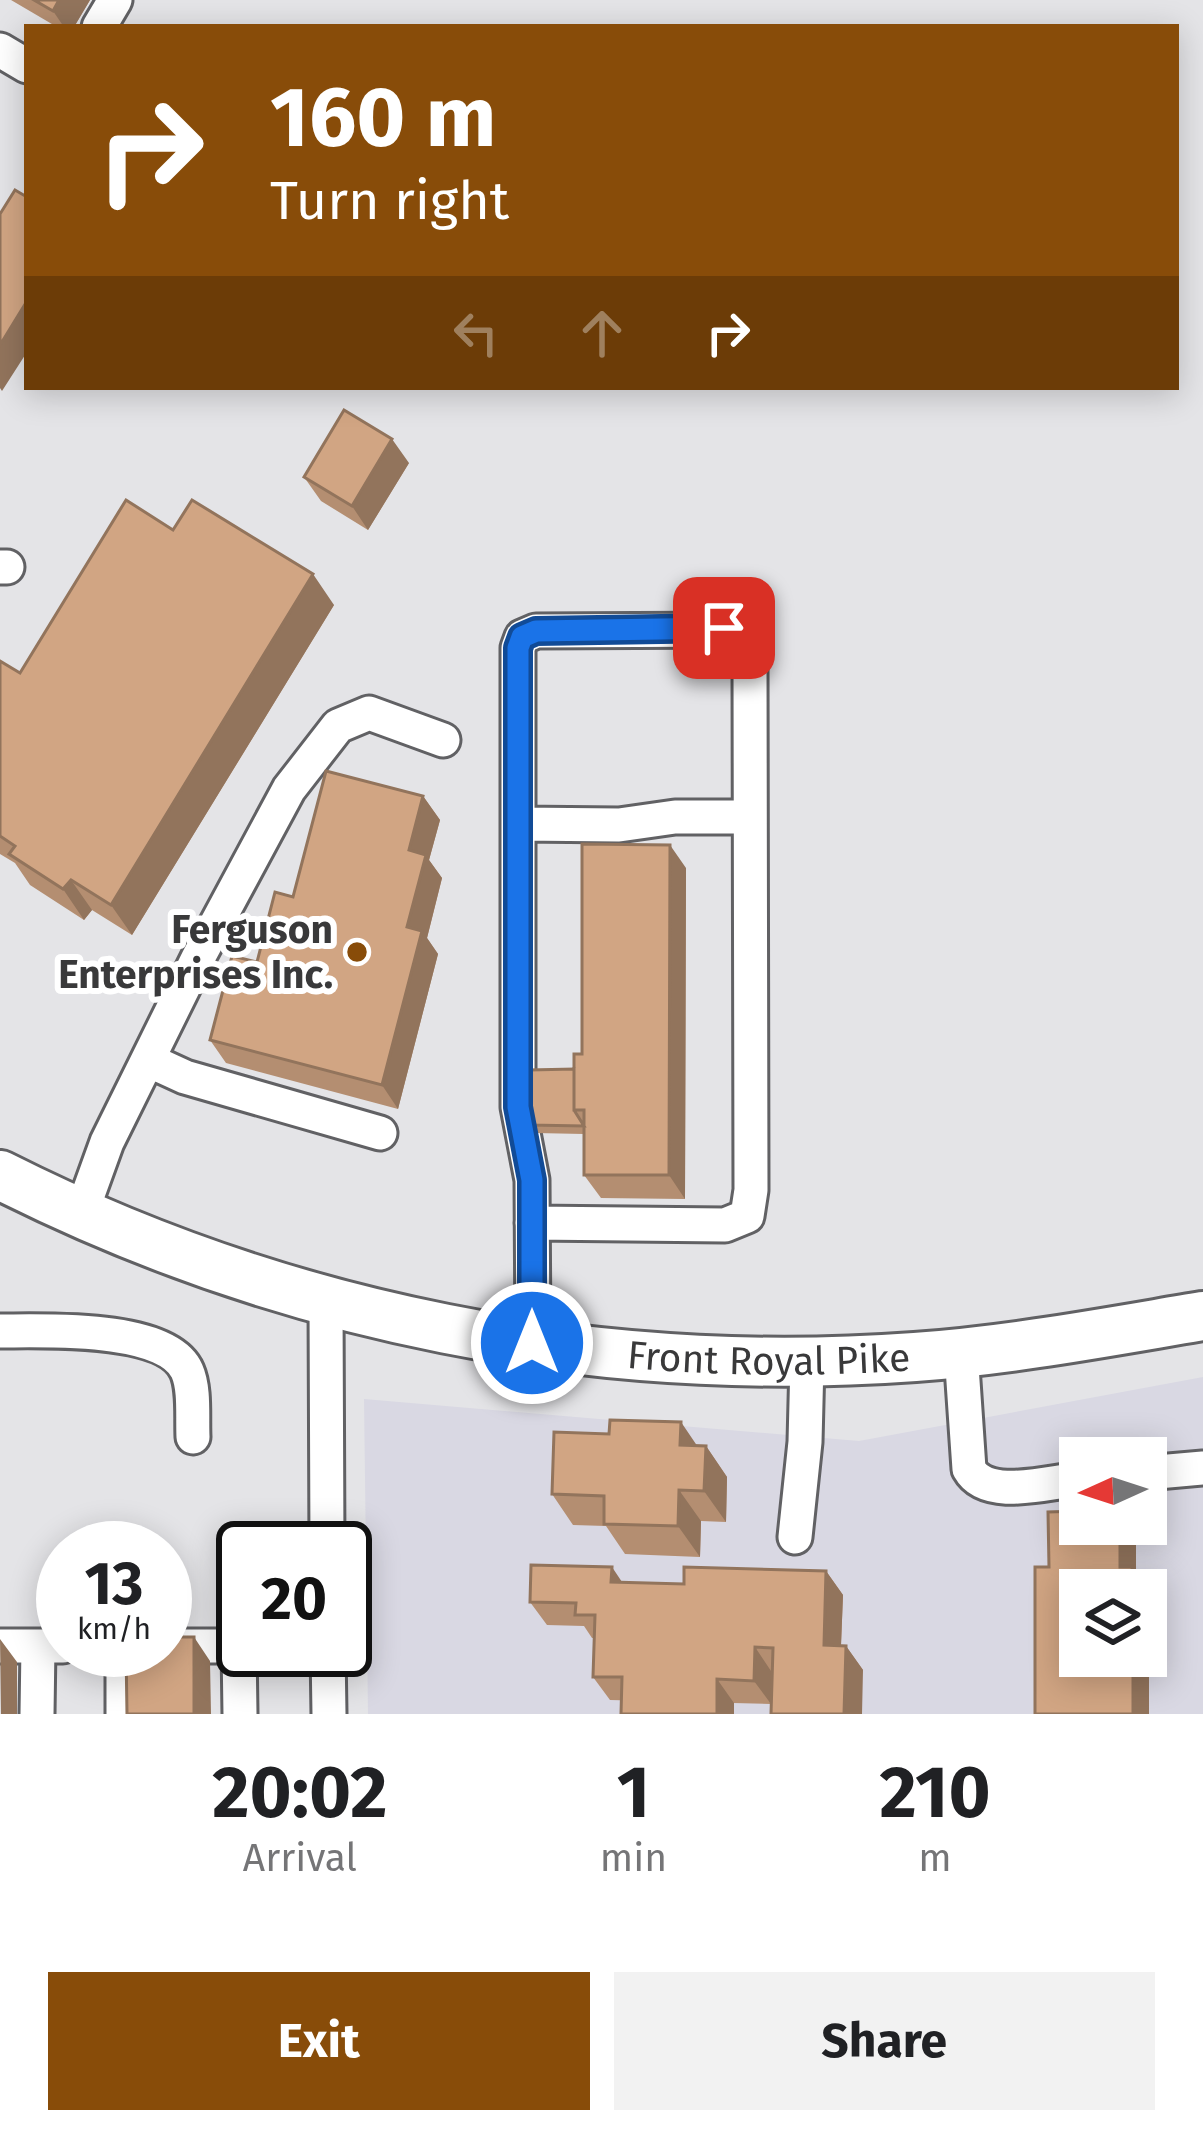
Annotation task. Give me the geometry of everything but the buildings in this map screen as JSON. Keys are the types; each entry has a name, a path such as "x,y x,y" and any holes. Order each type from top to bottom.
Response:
{"highway":[{"name":"Front Royal Pike","path":"0,1175 150,1244 326,1304 532,1343 692,1360 807,1362 961,1352 1203,1316"}],"street":[{"path":"532,1223 725,1225 747,1216 751,1204 751,666 749,646 741,633 724,628 536,631 522,637 518,648 518,1107 532,1180 532,1223 532,1343"},
{"path":"81,1214 107,1142 289,789 338,726 369,713 443,740"},
{"path":"519,824 619,825 675,817 750,817"},
{"path":"148,1060 185,1077 380,1133"},
{"path":"326,1304 327,1521"},
{"path":"0,1330 79,1331 167,1350 190,1375 193,1437"},
{"path":"961,1352 969,1469 975,1481 991,1487 1059,1481"},
{"path":"795,1537 807,1362"},
{"path":"1167,1471 1203,1468"},
{"path":"0,1646 36,1646"},
{"path":"192,1646 239,1646 240,1714"},
{"path":"37,1714 44,1677"},
{"path":"122,1714 123,1677"},
{"path":"328,1677 329,1714"}],"shaded area":[{"path":"1203,1377 1203,1714 368,1714 372,1521 366,1521 364,1399 859,1441"}],"place":[{"name":"Ferguson Enterprises Inc.","path":"357,952"}],"route":[{"path":"532,1343 532,1180 518,1107 518,648 522,637 536,631 724,628"}]}
